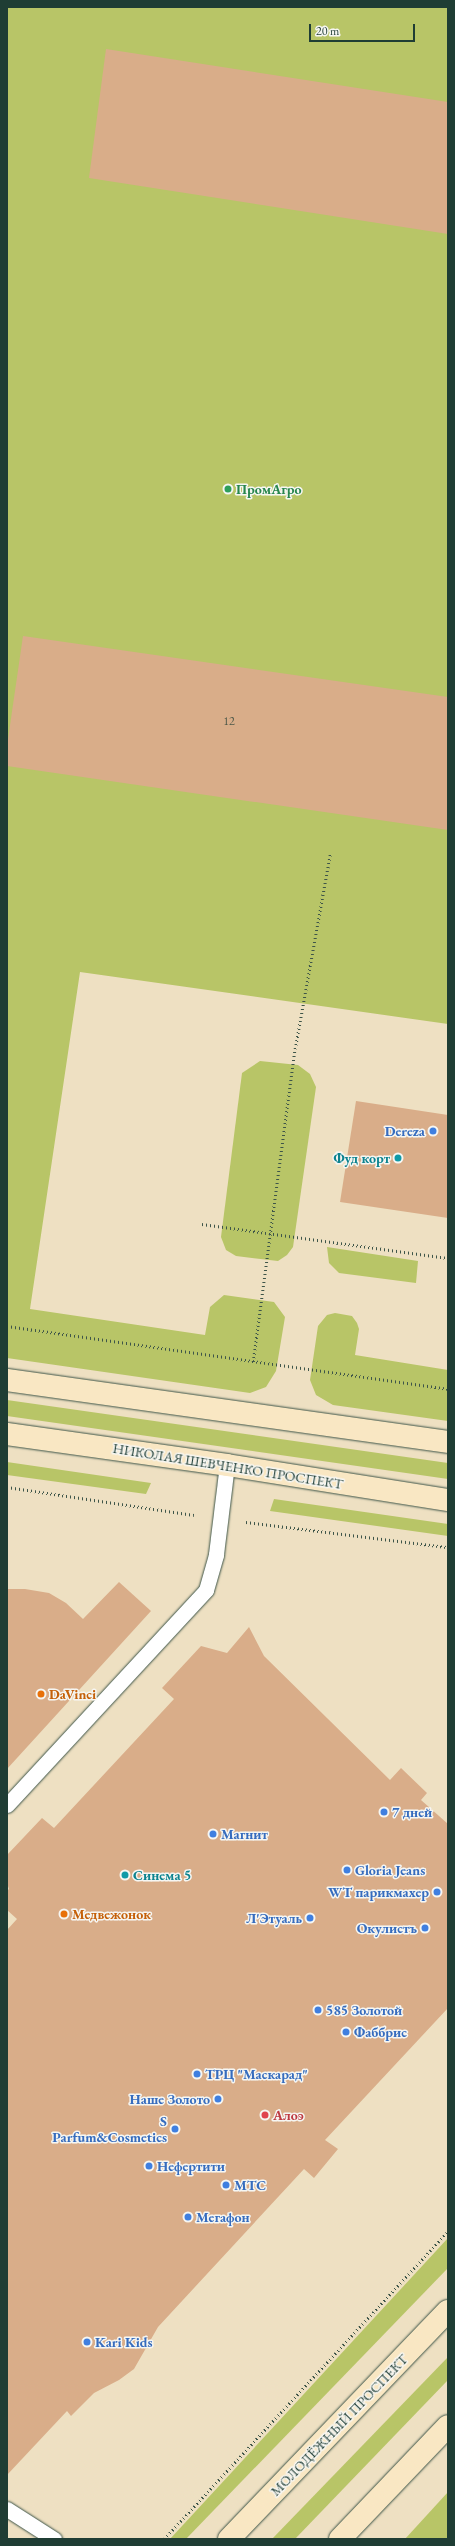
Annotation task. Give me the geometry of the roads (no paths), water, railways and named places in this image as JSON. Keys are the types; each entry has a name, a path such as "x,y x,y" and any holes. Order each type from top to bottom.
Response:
{"main road":[{"path":"7,1380 448,1442"},
{"name":"НИКОЛАЯ ШЕВЧЕНКО ПРОСПЕКТ","path":"7,1434 227,1465 448,1500"},
{"name":"МОЛОДЁЖНЫЙ ПРОСПЕКТ","path":"229,2539 448,2311"},
{"path":"340,2539 448,2426"}],"lane":[{"path":"7,1805 206,1590 216,1554 227,1465"},
{"path":"7,2509 54,2539"}],"place":[{"name":"ПромАгро","path":"228,489"},
{"name":"Dereza","path":"433,1131"},
{"name":"Фуд корт","path":"398,1158"},
{"name":"DaVinci","path":"41,1694"},
{"name":"7 дней","path":"384,1812"},
{"name":"Магнит","path":"213,1834"},
{"name":"Gloria Jeans","path":"347,1870"},
{"name":"Синема 5","path":"125,1875"},
{"name":"WT парикмахер","path":"437,1892"},
{"name":"Медвежонок","path":"64,1914"},
{"name":"Л'Этуаль","path":"310,1918"},
{"name":"Окулистъ","path":"425,1928"},
{"name":"585 Золотой","path":"318,2010"},
{"name":"Фаббрис","path":"346,2032"},
{"name":"ТРЦ \"Маскарад\"","path":"197,2074"},
{"name":"Наше Золото","path":"218,2099"},
{"name":"Алоэ","path":"265,2115"},
{"name":"S Parfum&Cosmetics","path":"175,2129"},
{"name":"Нефертити","path":"149,2166"},
{"name":"МТС","path":"226,2185"},
{"name":"Мегафон","path":"188,2217"},
{"name":"Kari Kids","path":"87,2342"}]}
